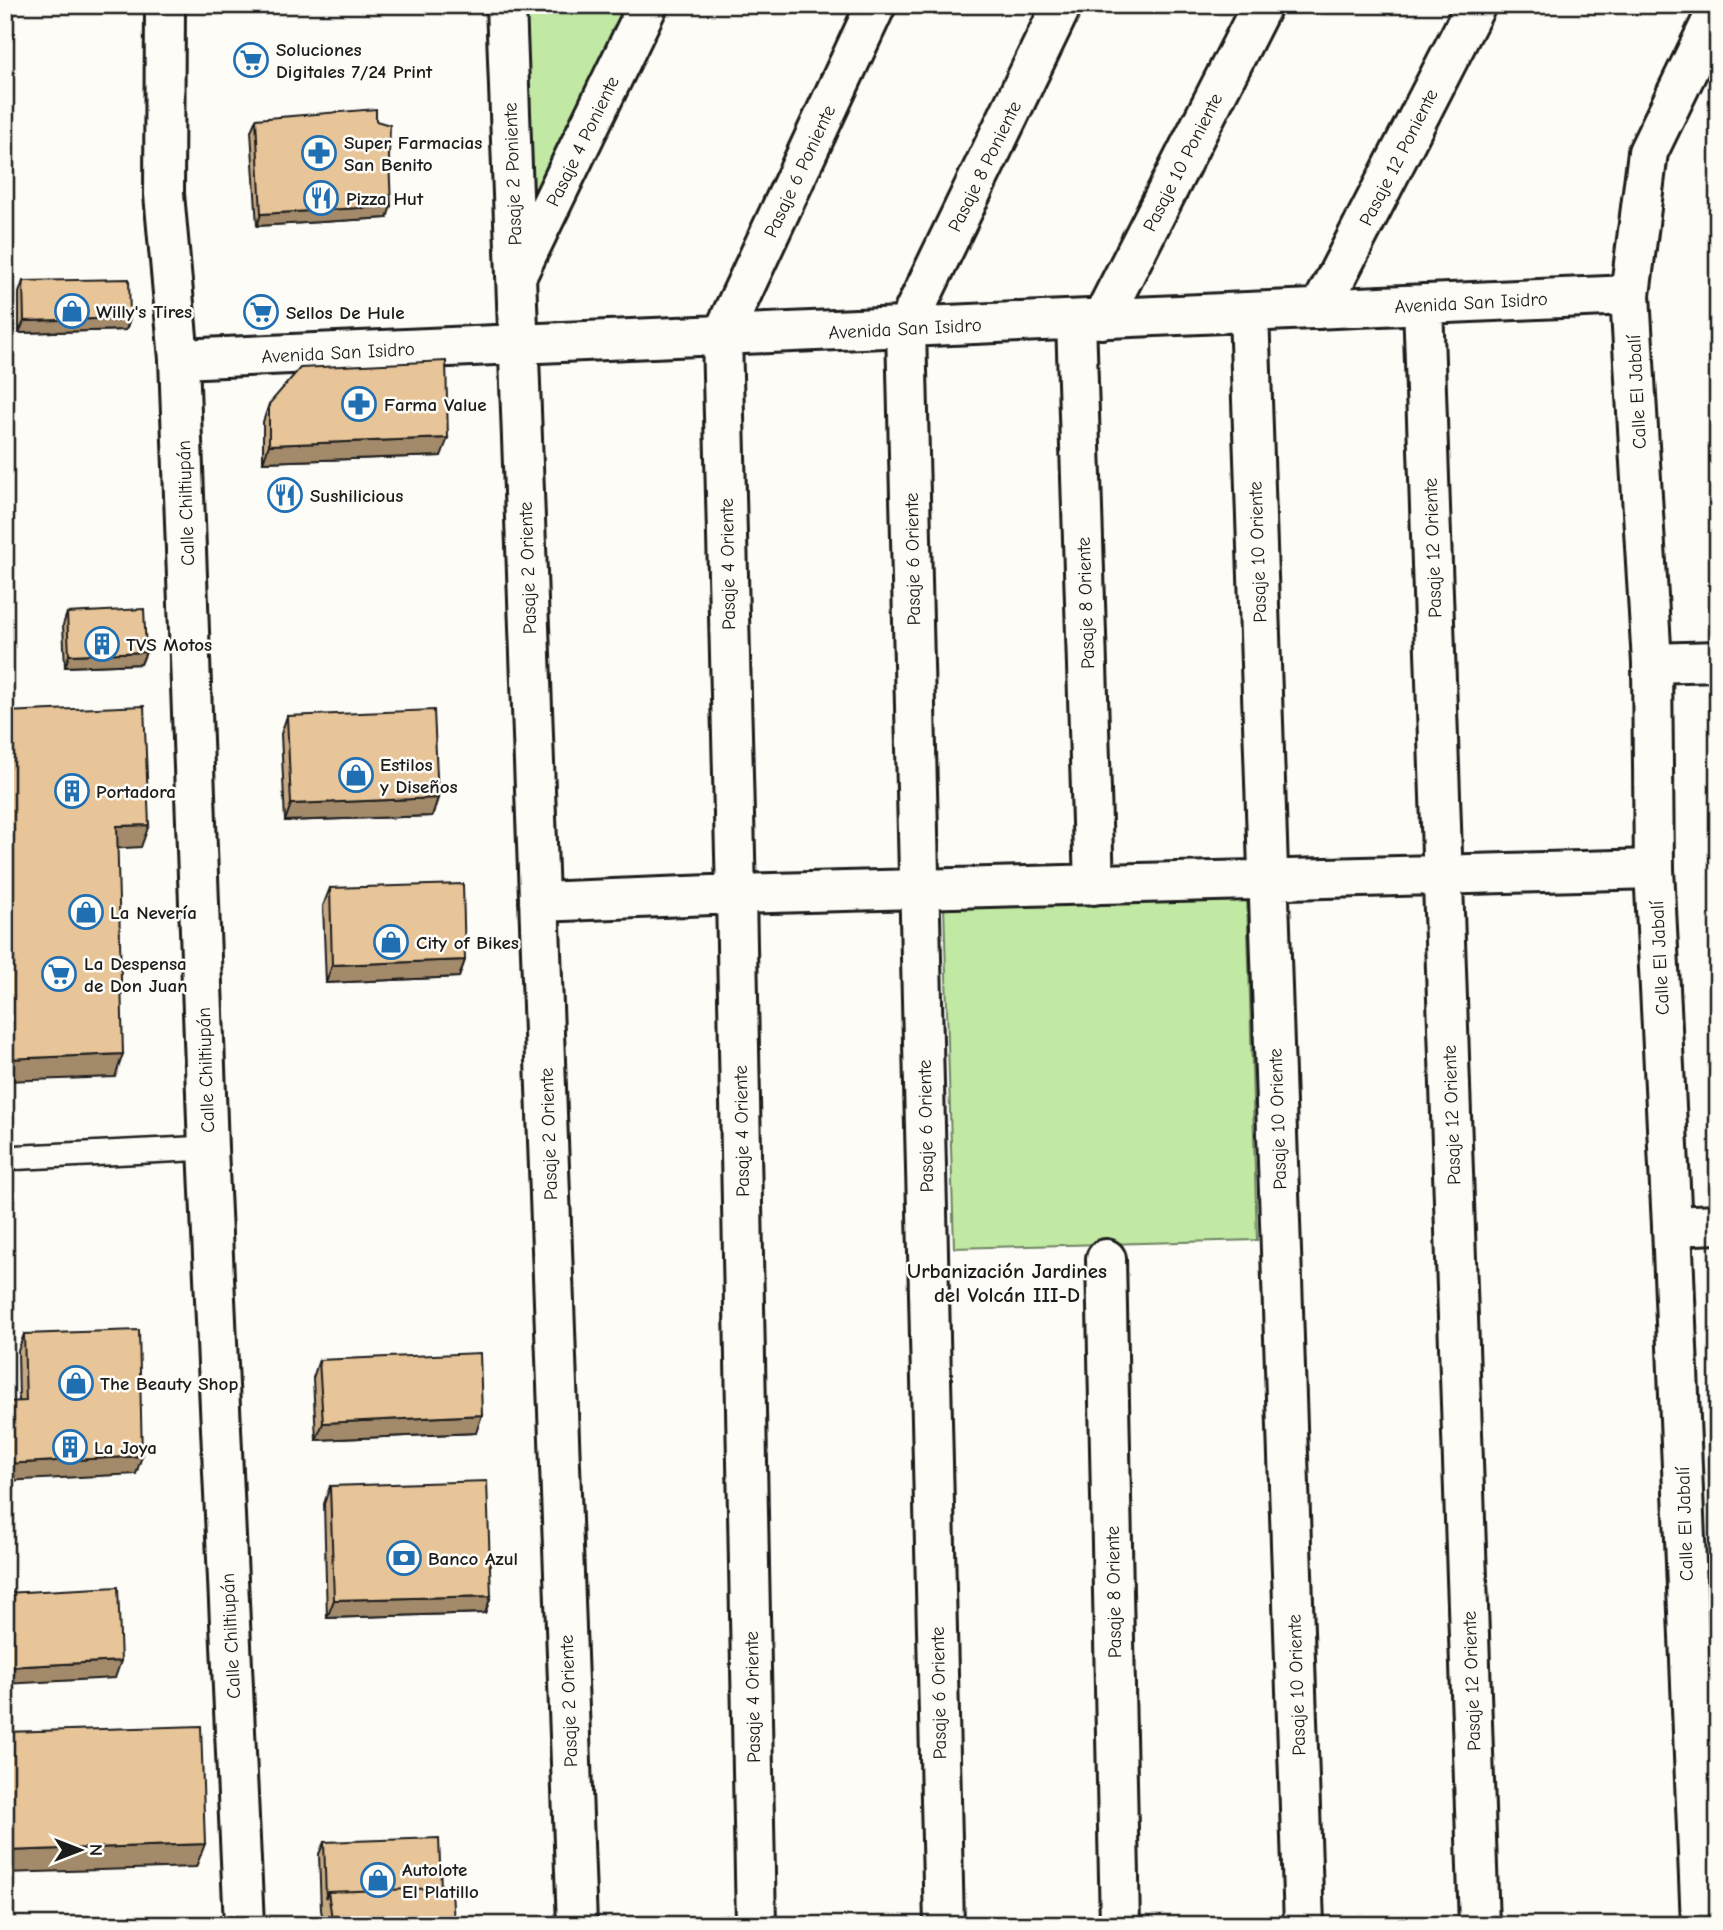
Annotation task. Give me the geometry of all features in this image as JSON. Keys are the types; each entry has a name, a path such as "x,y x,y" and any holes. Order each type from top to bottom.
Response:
{"street":[{"name":"Calle Chiltiupán","path":"165,5 164,194 179,359 208,1148 244,1925"},
{"name":"Pasaje 2 Poniente","path":"506,5 519,344"},
{"name":"Pasaje 4 Poniente","path":"516,276 648,5"},
{"name":"Pasaje 6 Poniente","path":"722,336 876,5"},
{"name":"Pasaje 8 Poniente","path":"906,328 1062,5"},
{"name":"Pasaje 10 Poniente","path":"1089,320 1262,5"},
{"name":"Pasaje 12 Poniente","path":"1320,309 1476,5"},
{"name":"Calle El Jabalí","path":"1701,1925 1672,1226 1654,869 1651,663 1630,295 1648,152 1718,8"},
{"name":"Avenida San Isidro","path":"179,359 1630,295"},
{"name":"Pasaje 12 Oriente","path":"1423,304 1479,1925"},
{"name":"Pasaje 10 Oriente","path":"1249,312 1304,1925"},
{"name":"Pasaje 8 Oriente","path":"1089,320 1094,885"},
{"name":"Pasaje 6 Oriente","path":"906,328 944,1925"},
{"name":"Pasaje 4 Oriente","path":"722,336 756,1925"},
{"name":"Pasaje 2 Oriente","path":"519,344 577,1925"},
{"path":"1651,663 1718,661"},
{"path":"539,902 736,894 1654,869"},
{"path":"1672,1226 1718,1224"},
{"name":"Pasaje 8 Oriente","path":"1106,1259 1120,1925"}],"lane":[{"path":"5,1158 208,1148"}],"green space":[{"path":"506,5 648,5 516,276"},
{"path":"1247,896 1257,1240 954,1248 944,905"}],"building":[{"path":"376,109 376,121 390,125 391,206 261,214 256,119"},
{"name":"Willy's Tires","path":"129,279 130,318 24,321 23,281"},
{"name":"Farma Value","path":"446,361 448,438 269,445 269,404 300,368"},
{"name":"TVS Motos","path":"144,609 146,652 69,655 67,613"},
{"path":"144,706 149,825 117,826 123,1054 5,1059 5,712"},
{"name":"Estilos y Diseños","path":"434,710 438,798 291,804 287,716"},
{"name":"City of Bikes","path":"463,884 465,960 332,965 330,888"},
{"path":"139,1330 142,1456 5,1464 5,1402 26,1401 24,1334"},
{"path":"480,1353 482,1415 323,1423 319,1360"},
{"name":"Banco Azul","path":"487,1481 491,1596 334,1600 330,1486"},
{"path":"118,1587 121,1661 5,1667 5,1593"},
{"path":"201,1726 205,1844 5,1851 5,1732"},
{"name":"Autolote El Platillo","path":"439,1838 441,1888 328,1892 326,1898 324,1842"},
{"path":"443,1888 452,1890 454,1925 333,1925 328,1892"}],"place":[{"name":"Soluciones Digitales 7/24 Print","path":"251,60"},
{"name":"Super Farmacias San Benito","path":"319,153"},
{"name":"Pizza Hut","path":"321,198"},
{"name":"Willy's Tires","path":"72,311"},
{"name":"Sellos De Hule","path":"261,312"},
{"name":"Farma Value","path":"359,404"},
{"name":"Sushilicious","path":"285,495"},
{"name":"TVS Motos","path":"102,644"},
{"name":"Estilos y Diseños","path":"356,775"},
{"name":"Portadora","path":"72,791"},
{"name":"La Nevería","path":"86,912"},
{"name":"City of Bikes","path":"391,942"},
{"name":"La Despensa de Don Juan","path":"59,974"},
{"name":"The Beauty Shop","path":"76,1383"},
{"name":"La Joya","path":"70,1447"},
{"name":"Banco Azul","path":"404,1558"},
{"name":"Autolote El Platillo","path":"378,1880"}],"district":[{"name":"Urbanización Jardines del Volcán III-D","path":"1007,1283"}]}
